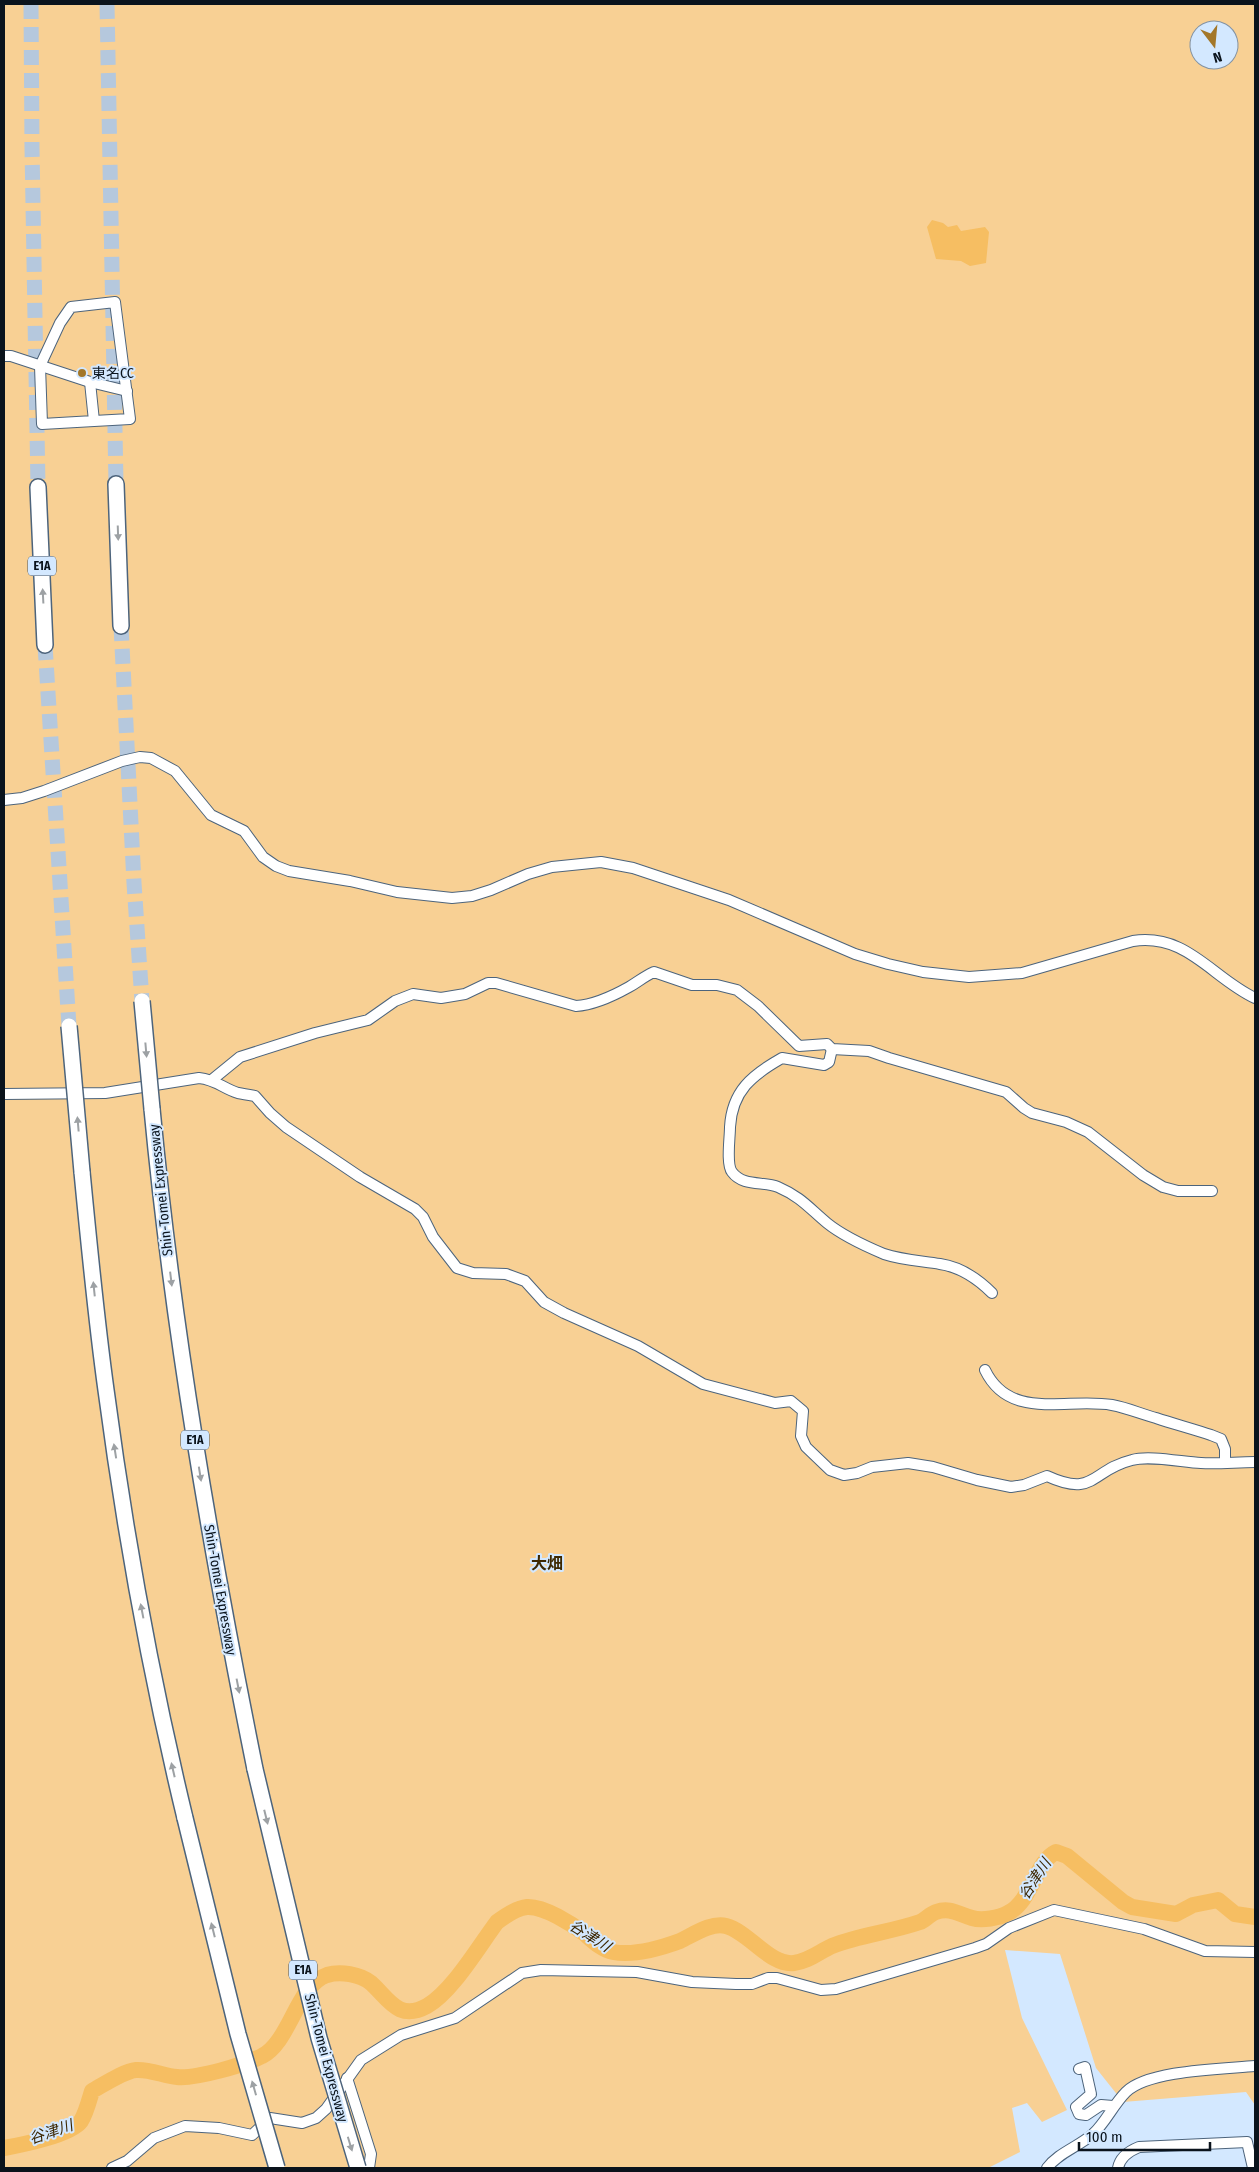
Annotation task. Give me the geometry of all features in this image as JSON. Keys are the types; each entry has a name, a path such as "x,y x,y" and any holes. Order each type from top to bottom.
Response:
{"highway":[{"path":"116,484 121,626"},
{"name":"E1A","path":"38,487 45,645"},
{"name":"Shin-Tomei Expressway","path":"142,1001 172,1289 204,1503 255,1770 319,2038 358,2168"},
{"path":"69,1026 82,1172 106,1391 133,1564 166,1739 238,2034 277,2168"}],"street":[{"path":"115,302 127,391 130,419 42,424 40,366 60,323 71,307 115,302"},
{"path":"4,356 11,356 90,382 127,391"},
{"path":"90,382 94,421"},
{"path":"4,800 22,798 44,791 122,760 140,757 151,758 174,772 211,815 244,831 262,857 276,866 289,871 350,881 397,892 452,898 472,896 528,874 552,867 601,862 633,868 729,900 855,954 923,972 969,978 1022,973 1133,941 1148,939 1165,941 1194,955 1255,998"},
{"path":"213,1079 240,1057 315,1032 368,1020 395,1001 413,994 441,998 465,994 488,983 496,983 576,1006 588,1005 631,986 639,978 654,972 692,985 717,985 737,990 758,1006 799,1046 827,1044 832,1049 869,1051 1006,1092 1024,1108 1032,1112 1047,1118 1066,1122 1088,1132 1143,1175 1163,1187 1178,1191 1212,1191"},
{"path":"832,1049 829,1062 824,1064 782,1058 756,1074 742,1089 734,1102 731,1118 729,1155 731,1171 739,1178 749,1182 776,1186 796,1196 841,1232 869,1247 885,1254 941,1264 965,1272 980,1280 992,1293"},
{"path":"4,1094 105,1093 199,1078 213,1079 224,1087 238,1093 255,1096 270,1114 286,1128 321,1149 360,1177 415,1209 424,1217 433,1237 457,1268 473,1273 506,1274 524,1281 544,1302 638,1346 703,1384 775,1403 791,1401 803,1411 801,1436 806,1447 830,1470 844,1475 857,1473 872,1467 908,1463 933,1467 977,1480 1012,1487 1024,1485 1047,1476 1064,1484 1080,1485 1117,1464 1133,1459 1148,1458 1204,1464 1255,1462"},
{"path":"985,1370 995,1387 1006,1395 1020,1400 1042,1405 1109,1405 1131,1409 1211,1435 1221,1439 1225,1462"},
{"path":"112,2168 127,2161 154,2138 185,2126 219,2128 252,2136 270,2118 302,2123 316,2118 326,2110 361,2060 401,2035 455,2018 522,1973 542,1970 637,1972 692,1982 736,1984 752,1984 768,1978 777,1978 821,1990 836,1989 975,1948 986,1944 1009,1928 1054,1910 1144,1929 1205,1951 1255,1952"},
{"path":"1047,2168 1052,2161 1087,2139 1099,2128 1113,2106 1126,2091 1139,2082 1158,2077 1255,2066"},
{"path":"1079,2070 1085,2067 1091,2094 1076,2108 1078,2114 1086,2116 1101,2105 1113,2106"},
{"path":"347,2078 371,2154 369,2168"},
{"path":"1118,2168 1119,2162 1130,2151 1139,2147 1247,2142 1253,2168"}],"shaded area":[{"path":"4,4 1255,4 1255,2105 1246,2092 1123,2102 1096,2068 1060,1954 1005,1950 1022,2018 1067,2110 1042,2122 1027,2103 1012,2108 1020,2152 988,2168 4,2168"},
{"path":"932,220 943,223 948,227 957,225 961,231 985,227 989,232 986,263 970,266 961,261 936,259 927,227"}],"waterway":[{"name":"谷津川","path":"4,2148 45,2139 76,2126 83,2118 92,2091 131,2071 141,2070 177,2077 195,2076 232,2067 262,2056 272,2049 280,2039 308,1990 327,1975 344,1973 361,1977 371,1983 394,2006 401,2010 417,2010 427,2006 455,1980 497,1922 511,1913 527,1907 541,1909 558,1916 601,1947 613,1952 630,1953 656,1949 680,1941 708,1927 720,1925 735,1929 776,1959 785,1963 794,1963 843,1942 920,1922 941,1911 946,1910 981,1919 1004,1915 1023,1900 1043,1864 1056,1852 1067,1856 1123,1902 1132,1907 1176,1914 1193,1905 1218,1900 1235,1914 1255,1917"}],"tunnel":[{"path":"31,4 38,487"},
{"path":"107,4 116,484"},
{"path":"121,626 142,1001"},
{"path":"45,645 69,1026"}],"place":[{"name":"東名CC","path":"82,373"}],"district":[{"name":"大畑","path":"547,1563"}]}
